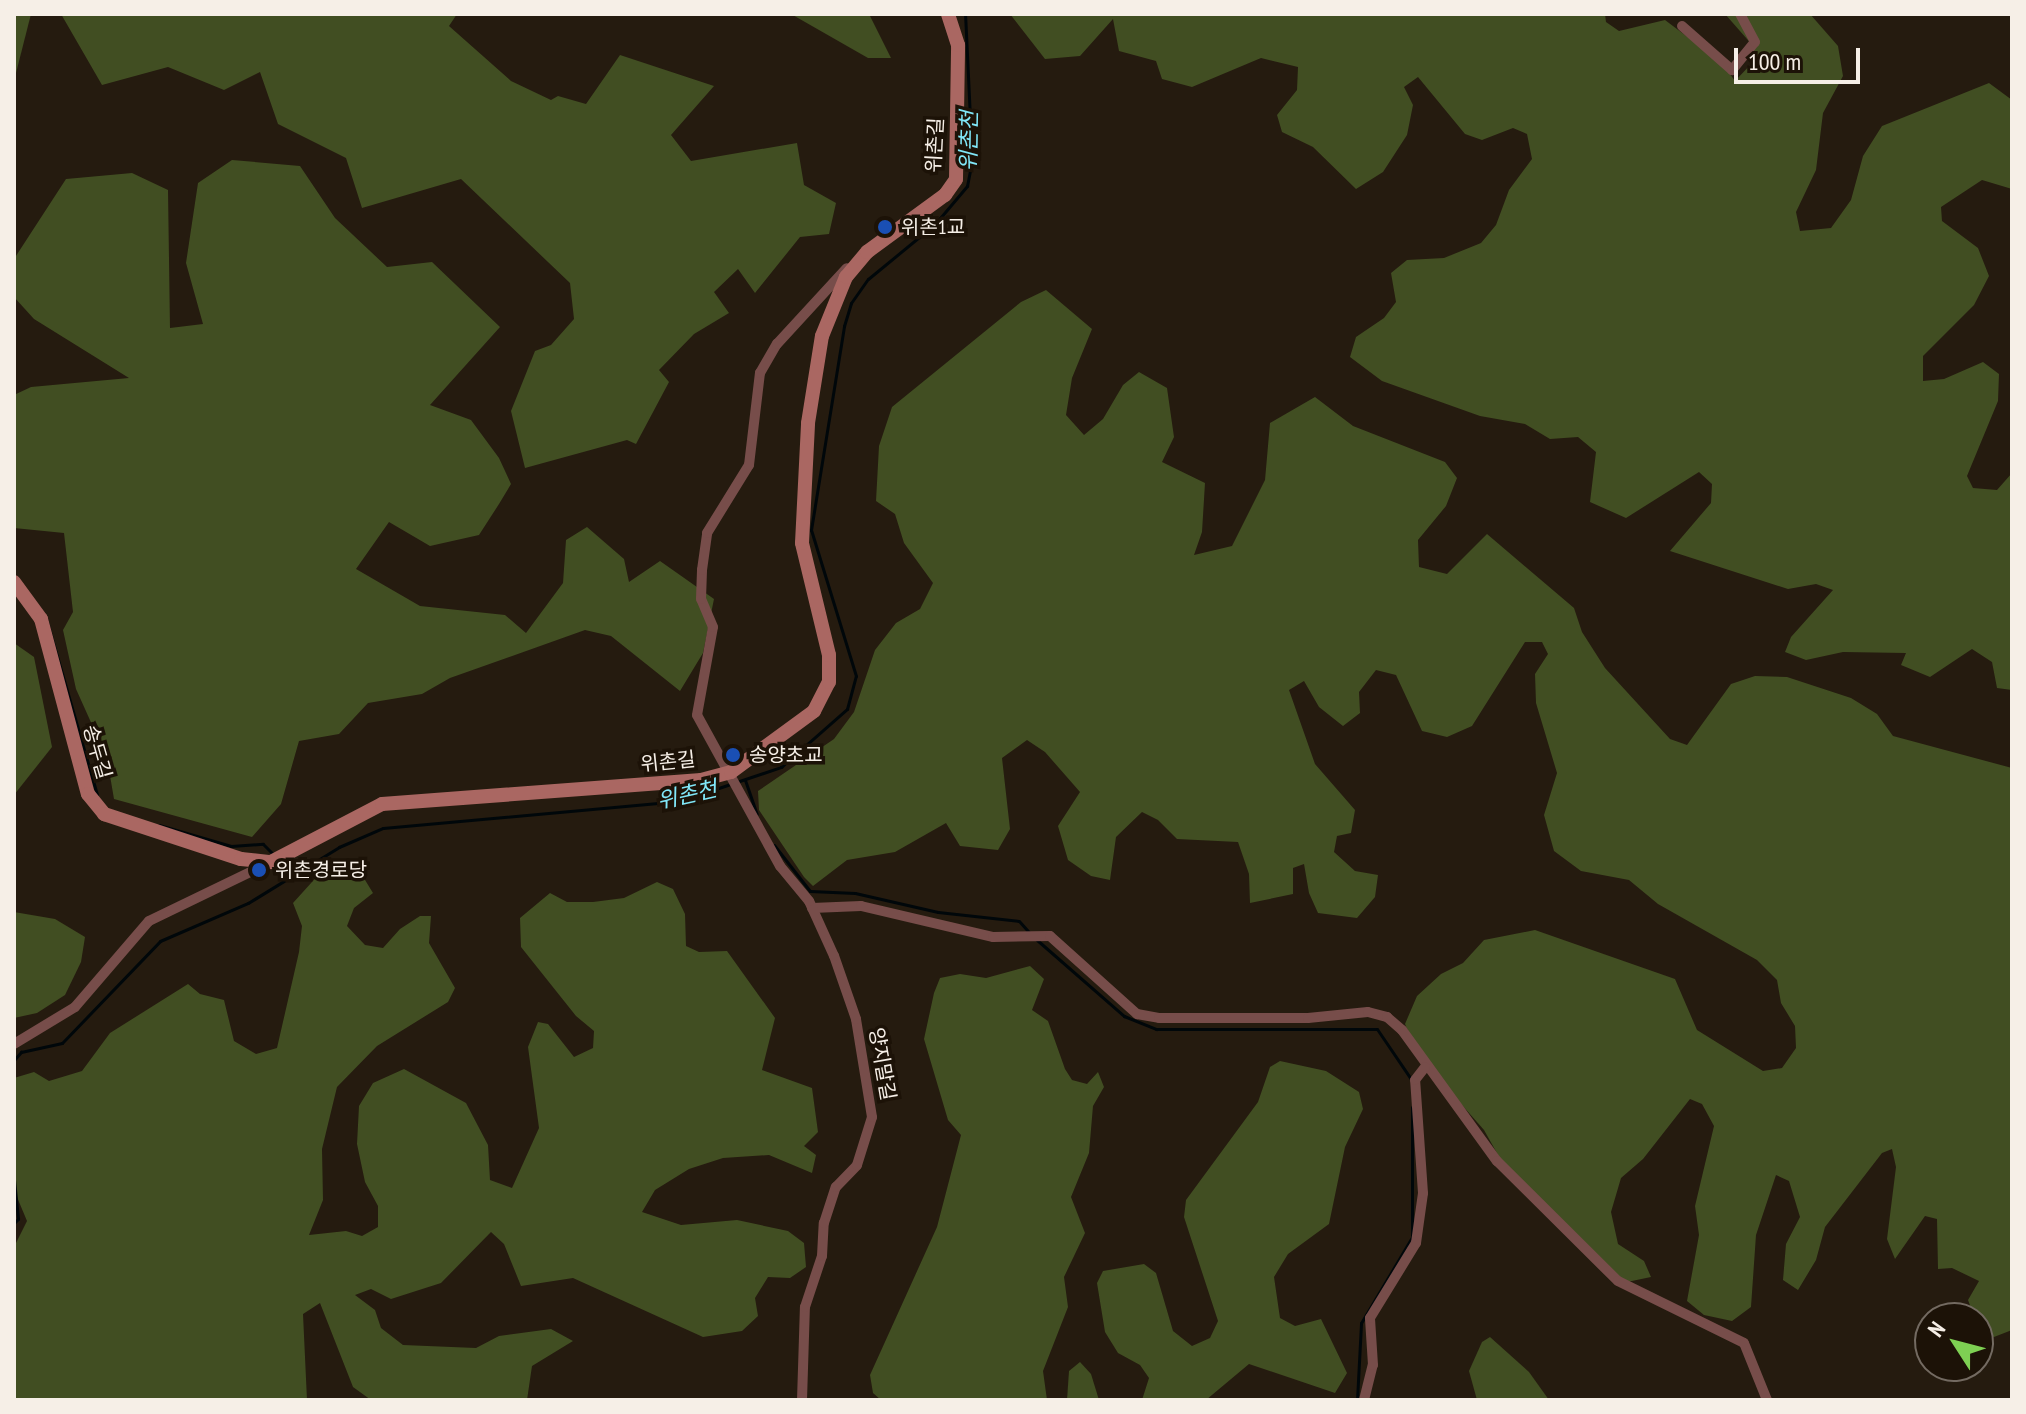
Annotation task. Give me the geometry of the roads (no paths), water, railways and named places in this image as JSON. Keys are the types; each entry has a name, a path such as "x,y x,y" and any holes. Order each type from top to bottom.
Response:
{"street":[{"name":"위촌길","path":"14,1044 75,1007 149,921 382,804 732,775 814,711 829,682 829,655 802,543 808,423 822,336 846,277 860,261 945,195 956,179 958,45 948,14"},
{"path":"1682,26 1732,70 1755,42 1740,14"},
{"name":"양지말길","path":"802,1400 805,1307 822,1256 824,1223 836,1187 857,1165 872,1117 856,1019 812,908 780,866 697,715 713,627 701,599 707,533 749,465 760,373 777,344 860,261"},
{"name":"송두길","path":"14,582 41,619 88,794 104,814 241,859 271,862"},
{"path":"812,908 861,906 993,937 1050,936 1137,1014 1230,1019 1368,1012 1396,1023 1425,1067 1497,1161 1618,1281 1744,1343 1767,1400"},
{"path":"1364,1400 1373,1365 1370,1318 1416,1243 1423,1193 1415,1080 1425,1067"}],"waterway":[{"name":"위촌천","path":"14,1060 21,1052 62,1043 160,941 248,903 339,847 383,828 680,801 781,767 847,709 856,676 811,530 844,326 851,303 868,279 935,224 967,186 972,161 965,14"},
{"path":"46,618 97,795"},
{"path":"745,780 757,814"},
{"path":"159,825 231,846 263,844 272,853"},
{"path":"774,845 810,891 855,893 938,912 1019,921 1029,932"},
{"path":"282,864 293,876"},
{"path":"1037,940 1124,1016 1156,1029 1377,1029 1411,1079"},
{"path":"1357,1400 1361,1323 1412,1237 1412,1107"},
{"name":"위촌천","path":"14,1180 18,1219 14,1223"}],"place":[{"name":"위촌1교","path":"885,227"},
{"name":"송양초교","path":"733,755"},
{"name":"위촌경로당","path":"259,870"}]}
